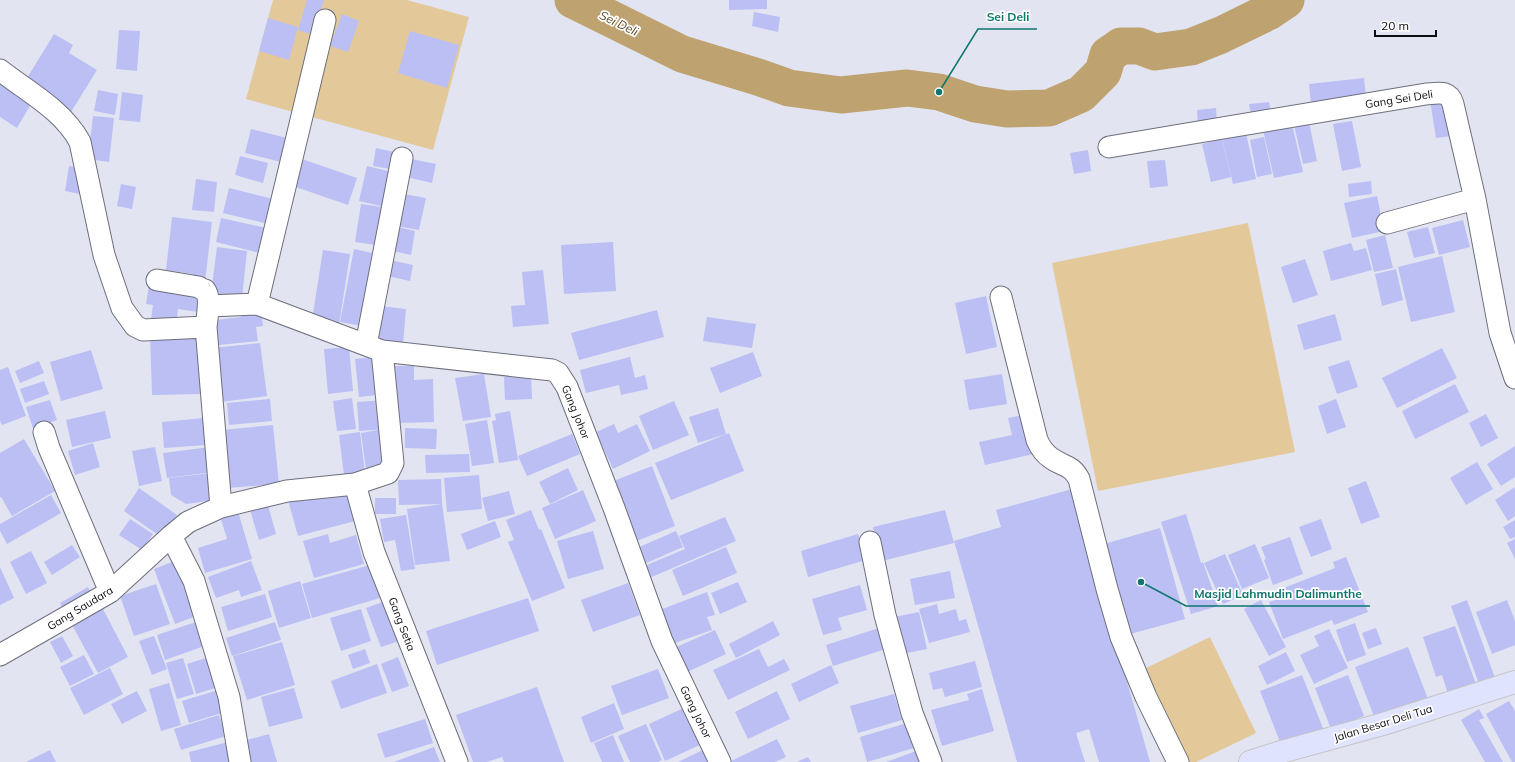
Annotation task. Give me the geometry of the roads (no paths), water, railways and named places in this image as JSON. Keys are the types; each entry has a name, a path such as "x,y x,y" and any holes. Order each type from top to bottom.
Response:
{"main road":[{"name":"Jalan Besar Deli Tua","path":"1250,762 1284,757 1515,682"}],"street":[{"path":"257,304 313,64 325,20"},
{"path":"0,70 24,86 51,108 75,133 80,142 104,255 122,308 132,323 143,330 206,327"},
{"name":"Gang Sei Deli","path":"1109,147 1426,94 1443,93 1449,96 1451,99 1474,199 1500,333 1515,378"},
{"name":"Gang Saudara","path":"0,655 110,592 188,522 222,507 287,491 356,484 388,473 392,463 374,348 402,158"},
{"path":"1387,223 1474,199"},
{"path":"156,280 199,287 204,290 209,306 206,327 222,507"},
{"path":"1001,297 1037,440 1041,449 1050,458 1071,468 1079,479 1121,637 1146,697 1178,762"},
{"name":"Gang Johor","path":"209,306 257,304 374,348 552,370 558,373 563,379 614,508 662,641 720,762"},
{"path":"44,432 48,448 110,592"},
{"name":"Gang Setia","path":"356,484 374,552 457,762"},
{"path":"171,536 194,581 229,697 240,762"},
{"path":"870,542 885,615 912,713 931,762"}],"waterway":[{"name":"Sei Deli","path":"573,0 682,54 789,88 841,95 907,88 939,92 975,104 1007,109 1049,108 1081,94 1103,72 1108,55 1121,46 1139,46 1155,52 1191,47 1221,35 1268,12 1286,0"}],"place":[{"name":"Sei Deli","path":"939,92"},
{"name":"Masjid Lahmudin Dalimunthe","path":"1141,582"}]}
